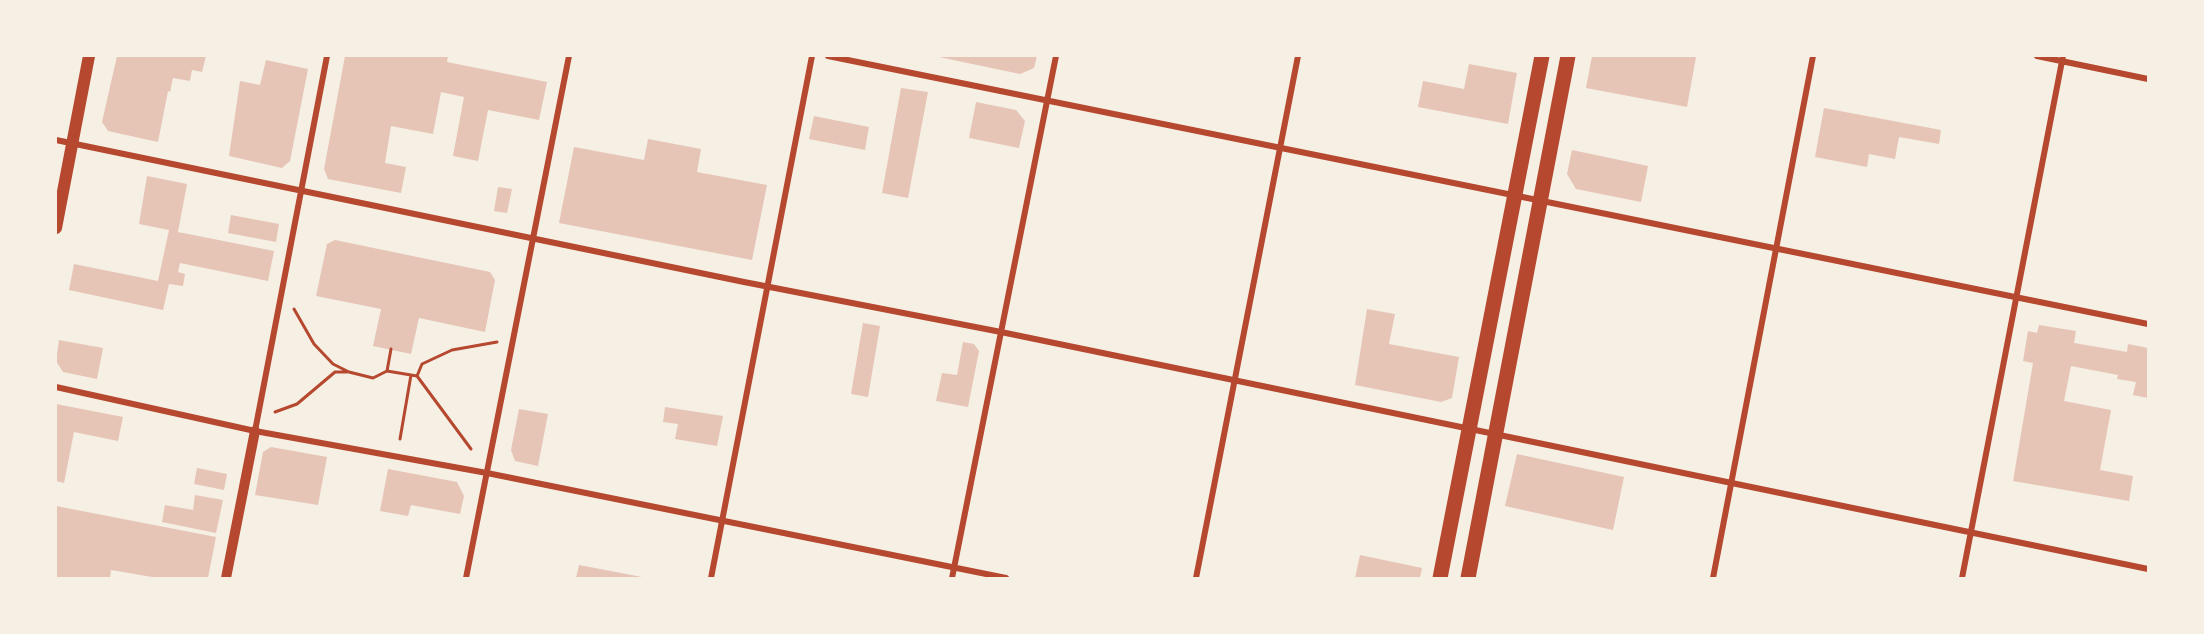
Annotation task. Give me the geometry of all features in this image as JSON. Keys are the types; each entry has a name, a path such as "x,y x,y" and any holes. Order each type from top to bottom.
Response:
{"main road":[{"path":"56,228 89,56"},
{"path":"1440,579 1542,56"},
{"path":"1468,579 1568,56"}],"street":[{"path":"226,579 327,56"},
{"path":"466,579 568,56"},
{"path":"711,579 812,56"},
{"path":"828,56 1516,193 2148,324"},
{"path":"952,579 1056,56"},
{"path":"1196,579 1298,56"},
{"path":"1713,579 1813,56"},
{"path":"2037,56 2063,58 2148,79"},
{"path":"1962,579 2063,58"},
{"path":"56,140 2148,569"},
{"path":"56,387 255,431 487,473 1006,579"}],"path":[{"path":"294,309 314,344 333,364 349,372 373,378 387,371 417,376 471,449"},
{"path":"417,376 422,364 452,350 497,342"},
{"path":"387,371 391,350"},
{"path":"275,412 297,404 335,372 349,372"},
{"path":"400,439 411,375"}],"building":[{"path":"117,56 206,56 202,72 192,70 190,81 173,78 170,92 168,91 158,142 108,131 102,122"},
{"path":"345,56 448,56 447,62 547,82 539,120 488,110 478,161 453,156 464,97 441,92 433,134 391,126 385,163 406,167 401,193 328,179 324,169"},
{"path":"934,56 1037,56 1034,68 1020,74"},
{"path":"1592,56 1696,57 1687,107 1586,88"},
{"path":"266,60 308,69 290,161 282,168 229,156 240,81 260,85"},
{"path":"1469,64 1517,73 1508,124 1418,107 1423,81 1464,89"},
{"path":"901,88 928,92 908,198 882,193"},
{"path":"976,102 1016,110 1025,121 1019,148 969,138"},
{"path":"1824,108 1941,130 1939,144 1899,137 1895,159 1869,154 1867,167 1815,157"},
{"path":"814,116 869,127 865,150 809,139"},
{"path":"648,139 701,149 697,172 767,185 752,260 559,223 574,147 644,160"},
{"path":"1572,150 1648,166 1641,202 1576,189 1567,174"},
{"path":"147,176 187,184 178,232 274,251 268,281 180,263 178,272 185,274 183,286 169,284 163,310 69,290 74,264 158,281 169,230 139,224"},
{"path":"498,187 512,189 507,213 494,211"},
{"path":"231,215 279,224 276,242 228,233"},
{"path":"335,240 490,272 495,280 485,332 419,318 411,354 373,346 381,309 316,296 327,244"},
{"path":"1367,309 1395,314 1389,344 1459,357 1452,398 1441,402 1355,385"},
{"path":"863,323 880,326 868,397 851,394"},
{"path":"2039,325 2076,331 2074,343 2127,352 2128,344 2148,348 2148,398 2133,395 2136,382 2117,379 2118,375 2071,366 2064,401 2111,410 2100,470 2133,476 2129,501 2013,481 2033,363 2023,361 2028,331 2037,333"},
{"path":"59,340 103,348 97,379 63,372 56,361"},
{"path":"963,342 974,344 979,351 968,407 936,401 942,373 957,375"},
{"path":"56,404 123,417 118,441 74,432 64,483 56,481"},
{"path":"665,407 723,416 717,446 675,439 678,424 663,422"},
{"path":"519,409 548,414 538,466 515,461 511,450"},
{"path":"271,447 327,457 318,505 255,495 263,452"},
{"path":"1517,454 1624,477 1613,530 1505,506"},
{"path":"197,468 227,474 224,490 194,484"},
{"path":"388,469 457,482 464,496 460,514 411,505 408,516 380,511"},
{"path":"195,495 223,500 216,533 162,522 165,505 193,510"},
{"path":"56,506 216,537 208,578 158,578 111,570 110,578 56,578"},
{"path":"1360,555 1422,568 1420,578 1355,578"},
{"path":"579,565 642,577 642,578 576,578"}]}
